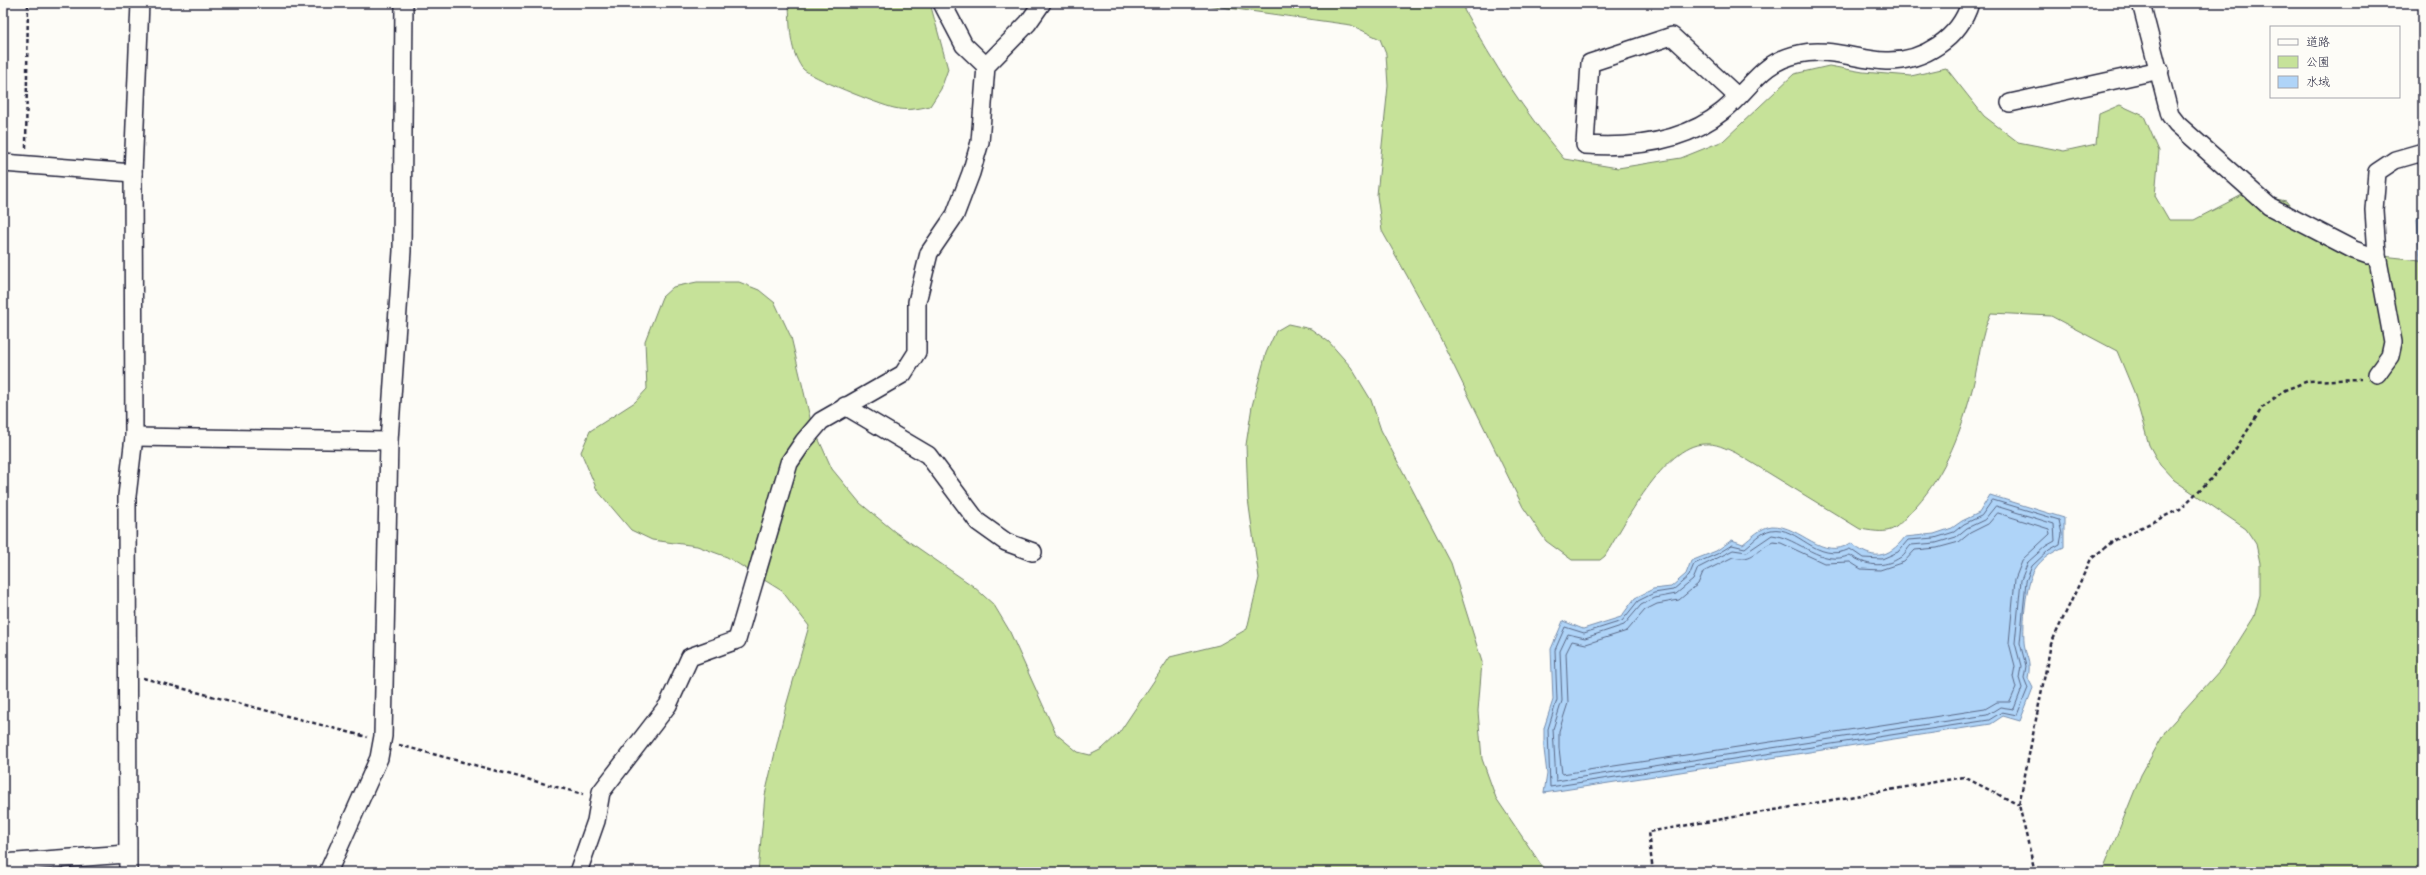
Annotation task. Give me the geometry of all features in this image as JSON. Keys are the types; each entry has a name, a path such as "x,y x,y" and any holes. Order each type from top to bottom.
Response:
{"street":[{"path":"128,872 128,496 134,437 133,173 140,3"},
{"path":"328,872 379,758 382,741 389,440 402,251 404,3"},
{"path":"942,3 964,45 986,66"},
{"path":"578,872 596,822 601,792 637,742 668,704 690,657 737,640 789,463 804,441 821,421 903,374 917,352 917,302 929,253 955,215 971,173 980,142 986,66 1028,23 1042,3"},
{"path":"1738,97 1672,36 1590,63 1585,145 1648,143 1688,133 1724,111 1738,97 1760,72 1780,59 1799,53 1817,52 1888,61 1909,58 1934,49 1951,38 1964,19 1970,3"},
{"path":"2141,3 2143,16 2160,70 2170,116 2233,176 2269,206 2354,250 2368,255 2376,252"},
{"path":"2010,103 2160,70"},
{"path":"2377,374 2390,356 2394,342 2376,252 2374,210 2377,172 2395,160 2423,152"},
{"path":"3,163 133,173"},
{"path":"845,406 928,455 978,522 1006,542 1033,552"},
{"path":"134,437 389,440"},
{"path":"3,863 127,854"}],"path":[{"path":"26,165 28,3"},
{"path":"2035,872 2019,805 2051,644 2091,559 2113,541 2180,509 2212,477 2234,450 2262,408 2285,390 2308,381 2365,379 2377,374"},
{"path":"127,674 600,798"},
{"path":"1653,872 1648,832 1964,777 2019,805"}],"green space":[{"path":"789,3 930,3 948,69 941,89 930,106 912,109 899,109 886,106 817,78 802,68 792,45"},
{"path":"1192,3 1466,3 1464,10 1498,69 1535,123 1564,159 1618,168 1681,158 1723,141 1794,74 1829,66 1863,72 1911,76 1946,68 1984,116 2018,142 2064,151 2096,144 2099,114 2120,105 2144,116 2159,151 2155,196 2169,220 2194,220 2246,193 2286,201 2306,227 2354,253 2420,260 2423,267 2423,872 2102,872 2141,775 2166,730 2221,669 2254,617 2260,595 2260,563 2256,544 2246,529 2174,480 2160,465 2149,445 2134,392 2117,351 2051,316 1991,313 1984,331 1969,402 1952,450 1927,493 1897,526 1887,531 1860,529 1736,453 1716,445 1704,444 1689,448 1674,458 1660,472 1634,507 1605,556 1600,560 1572,560 1546,541 1523,507 1429,315 1382,231 1377,195 1388,86 1386,54 1380,39 1351,25"},
{"path":"697,282 739,282 759,290 775,303 791,337 811,422 832,469 860,503 895,532 973,586 994,605 1009,630 1056,734 1078,752 1090,755 1102,749 1119,733 1170,657 1219,645 1247,629 1259,578 1248,499 1246,445 1252,406 1266,353 1276,331 1288,324 1311,329 1329,342 1351,367 1371,400 1381,430 1451,563 1482,662 1478,711 1482,759 1496,798 1546,872 758,872 765,795 786,706 809,626 782,591 727,557 697,546 652,540 631,530 597,490 581,452 590,431 635,402 647,389 645,341 662,297 673,287"}],"water":[{"path":"2423,213 2423,267 2420,260 2417,219"},
{"path":"1990,495 2064,518 2064,547 2052,553 2041,562 2035,569 2029,584 2024,615 2024,642 2029,663 2028,678 2033,688 2020,721 2003,716 1991,724 1544,793 1547,774 1544,749 1544,728 1553,700 1551,649 1563,621 1583,629 1621,617 1635,598 1653,589 1671,587 1686,574 1691,561 1716,551 1732,540 1743,544 1768,527 1783,527 1821,546 1840,548 1851,543 1866,553 1880,555 1892,550 1905,537 1934,534 1952,528 1962,521 1979,513"}]}
